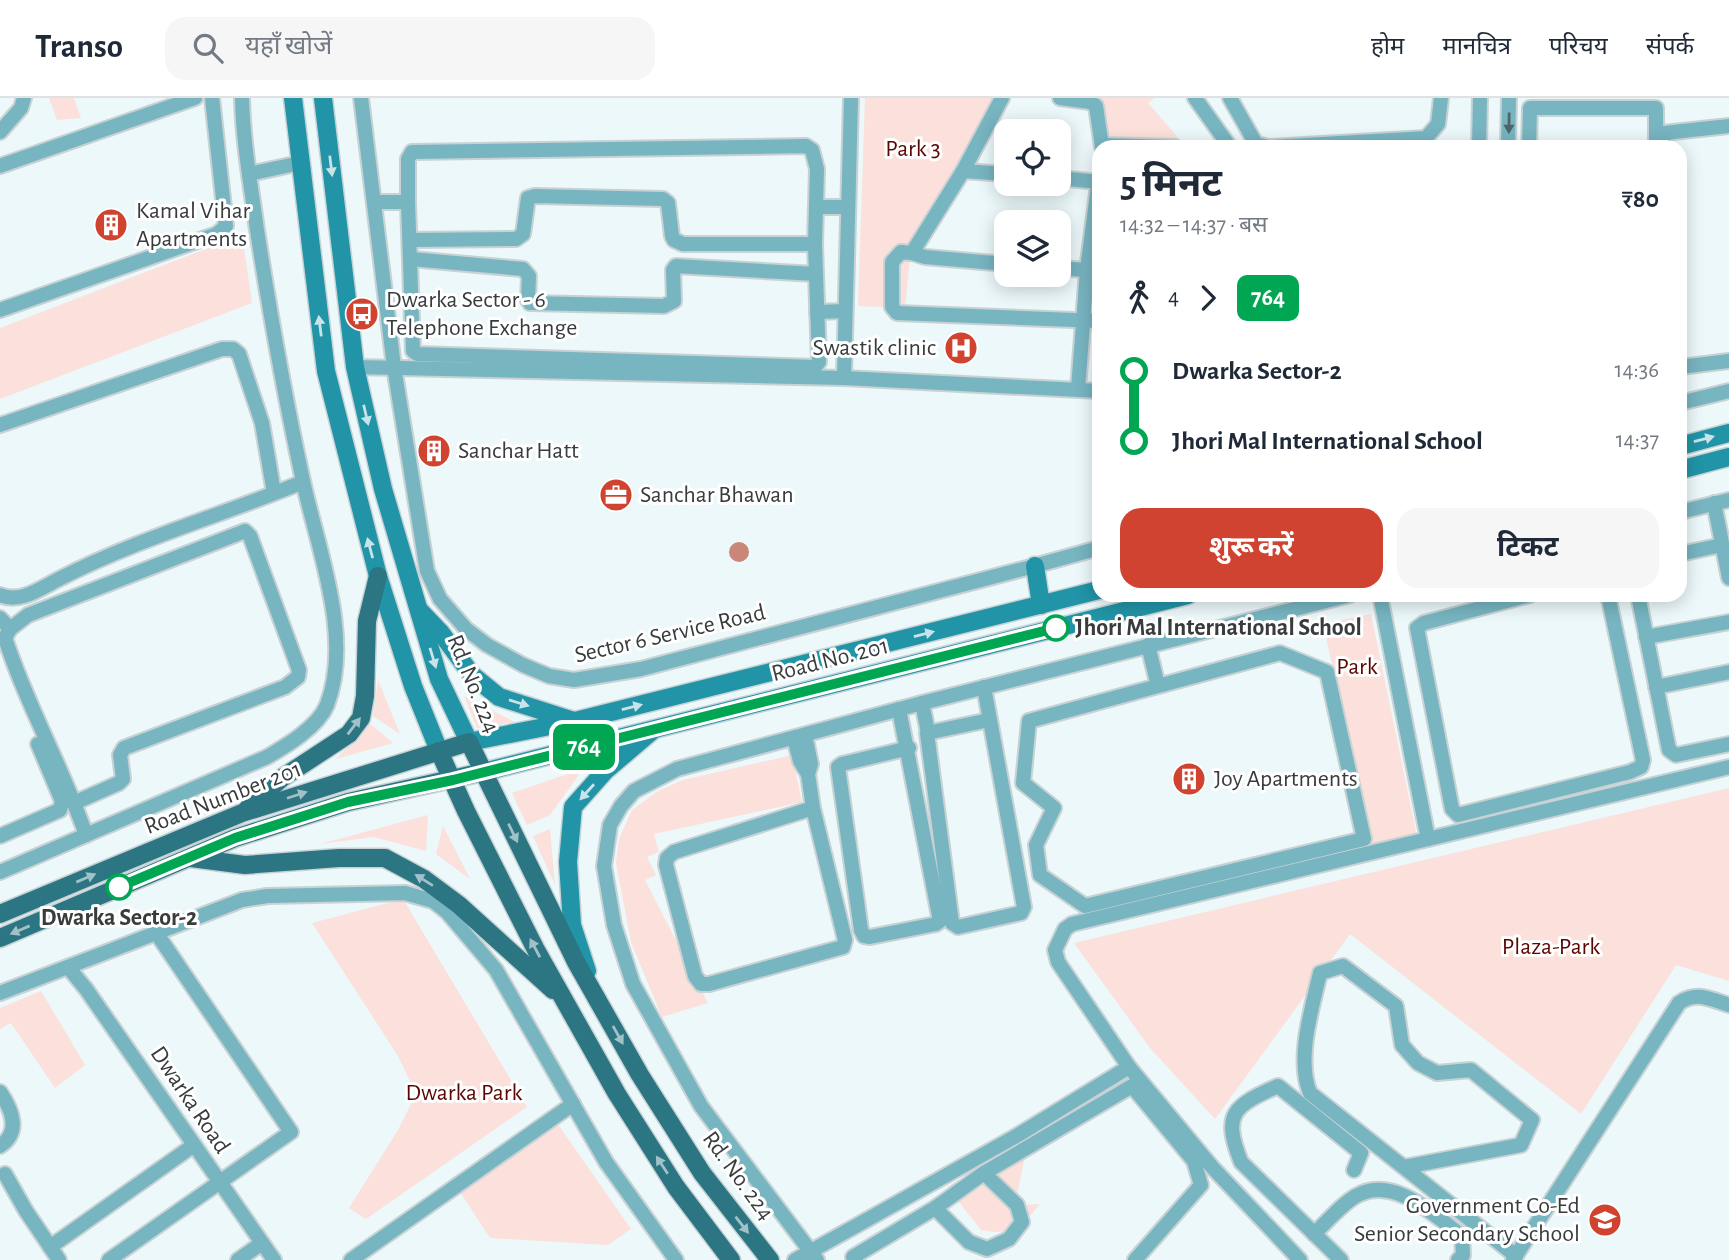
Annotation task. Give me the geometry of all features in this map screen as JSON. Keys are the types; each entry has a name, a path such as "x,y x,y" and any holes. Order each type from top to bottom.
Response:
{"main road":[{"path":"293,98 326,371 378,576 413,686 439,751 536,950 617,1094 676,1187 731,1260"},
{"name":"Rd. No. 224","path":"323,98 355,367 383,489 439,679 576,962 640,1075 702,1173 770,1260"},
{"path":"1687,444 1729,433"},
{"path":"1687,468 1729,457"},
{"path":"1035,566 1041,605"},
{"path":"242,813 282,778 349,734 360,718 365,696 367,621 378,576"},
{"name":"Road No. 201","path":"469,742 575,721 1092,592"},
{"name":"Road No. 201","path":"483,772 1160,602"},
{"path":"418,609 441,633 472,675 499,698 575,721"},
{"path":"593,990 572,925 568,862 573,807 605,771 655,729"},
{"name":"Road Number 201","path":"0,914 242,813 469,742"},
{"name":"Road Number 201","path":"0,938 235,838 348,802 483,772"},
{"path":"189,858 245,865 340,858 385,858 424,879 459,905 504,943 568,1004"}],"street":[{"path":"0,132 21,107 24,98"},
{"path":"0,166 195,98"},
{"path":"0,310 217,234 226,226 212,98"},
{"path":"0,872 267,757 295,740 326,708 333,682 334,612 303,481 263,267 244,141 243,98"},
{"name":"Sector 6 Service Road","path":"361,98 394,367 427,570 440,599 466,629 511,658 549,676 574,680 641,668 1092,550"},
{"path":"844,378 851,98"},
{"path":"912,253 963,171 1002,98"},
{"path":"1060,98 1093,101 1101,140"},
{"path":"1195,98 1225,140"},
{"path":"1230,98 1253,140"},
{"path":"1391,140 1426,138 1438,124 1441,98"},
{"path":"1479,140 1480,98"},
{"path":"1508,140 1509,98"},
{"path":"1528,140 1530,107 1656,108 1656,140"},
{"path":"1664,140 1664,133 1729,127"},
{"path":"806,146 812,150 815,159 814,244 819,362 813,368 417,354 413,349 408,202 408,159 412,152 418,150 806,146"},
{"path":"249,174 300,163"},
{"path":"963,171 994,173"},
{"path":"1071,179 1092,180"},
{"path":"410,240 516,239 523,234 528,198 535,197 663,199 668,203 672,236 683,244 814,244"},
{"path":"374,202 408,202"},
{"path":"816,207 848,207"},
{"path":"994,263 925,257 901,252 892,262 892,307 897,313 1092,321"},
{"path":"411,259 523,268 529,276 530,303 664,306 674,301 673,270 676,266 816,274"},
{"path":"1071,269 1092,270"},
{"path":"1078,389 1083,320 1092,275"},
{"path":"387,306 412,304"},
{"path":"817,312 845,312"},
{"path":"0,425 222,349 233,349 239,355 262,423 274,494"},
{"path":"1687,366 1729,361"},
{"path":"355,367 844,378 1092,390"},
{"path":"1687,401 1729,391"},
{"path":"0,595 9,599 24,596 96,560 303,481"},
{"path":"1687,510 1729,500"},
{"path":"1714,503 1729,578"},
{"path":"74,803 120,783 123,779 120,755 124,748 285,687 298,677 299,670 250,536 245,531 5,623 5,638 26,695 86,835"},
{"path":"1687,552 1722,545"},
{"path":"813,1255 701,1106 646,1010 621,953 607,895 604,866 610,825 621,806 634,792 677,769 922,703 1322,602"},
{"path":"1381,602 1428,839"},
{"path":"1504,602 1424,623 1418,628 1452,809 1458,815 1641,767 1643,760 1609,602"},
{"path":"1639,602 1669,750 1676,755 1729,744"},
{"path":"1646,638 1729,622"},
{"path":"1147,645 1158,686"},
{"path":"0,652 62,801 60,810 50,816 0,836"},
{"path":"1280,653 1327,672 1364,839 1085,906 1040,875 1036,845 1054,808 1023,783 1029,721 1158,686 1280,653"},
{"path":"1656,687 1729,672"},
{"path":"922,703 929,732 926,737 952,923 958,928 1021,913 1024,911 984,687"},
{"path":"899,709 909,748 940,921 936,925 864,936 838,767 909,748"},
{"path":"929,732 989,720"},
{"path":"799,736 811,764 808,774 813,808 845,940 843,947 701,984 695,976 666,865 667,858 674,852 813,808"},
{"path":"1300,1260 1212,1167 1129,1067 1058,962 1055,950 1065,929 1072,924 1729,767"},
{"path":"1206,876 1209,891"},
{"path":"0,993 242,900 267,896 405,893 433,901 447,912 496,970 606,1162 676,1260"},
{"path":"109,1260 291,1132 157,934"},
{"path":"1404,1167 1521,1145 1532,1120 1471,1070 1437,1073 1418,1063 1402,1045 1396,1006 1343,966 1320,973 1307,1027 1305,1081 1310,1093 1515,1258 1679,1003 1688,997 1699,996 1729,1005"},
{"name":"Dwarka Road","path":"68,967 274,1260"},
{"path":"794,1260 813,1255 1129,1067"},
{"path":"856,1260 853,1257 935,1208 984,1173 1132,1086 1194,1161 1201,1185 1135,1260"},
{"path":"1341,1260 1241,1163 1233,1141 1231,1127 1234,1115 1247,1099 1278,1086 1361,1153 1354,1170"},
{"path":"0,1092 9,1106 14,1124 8,1141 0,1146"},
{"path":"352,1260 573,1104"},
{"path":"50,1247 194,1146"},
{"path":"935,1208 969,1242 987,1249 1009,1240 1022,1222 1017,1205 984,1173"},
{"path":"5,1174 59,1260"},
{"path":"1314,1234 1357,1194 1374,1189 1397,1192 1462,1236 1463,1255 1458,1260"},
{"path":"238,1260 262,1243"}],"green space":[{"path":"49,98 74,98 81,118 57,120"},
{"name":"Park 3","path":"865,98 998,98 910,259 905,308 858,306"},
{"path":"1082,98 1154,98 1148,103 1180,140 1106,140"},
{"path":"242,235 252,303 0,399 0,328"},
{"name":"Park","path":"1371,614 1417,837 1373,847 1323,624"},
{"path":"378,680 400,734 373,716"},
{"path":"464,696 515,722 477,728"},
{"path":"370,724 393,743 336,759"},
{"path":"792,755 802,802 654,834 659,852 647,857 656,875 645,880 708,1003 662,1017 631,942 616,863 619,839 632,810 658,791 683,780"},
{"path":"583,769 550,815 527,825 512,793"},
{"name":"Plaza-Park","path":"1729,788 1729,981 1676,965 1581,1114 1350,934 1215,1119 1150,1048 1074,943"},
{"path":"428,815 426,851 374,837 320,844"},
{"path":"443,826 470,879 436,854"},
{"path":"550,829 555,885 533,836"},
{"name":"Dwarka Park","path":"403,899 527,1107 366,1219 349,1208 398,1130 416,1094 398,1056 312,923"},
{"path":"41,991 85,1065 55,1088 11,1023 0,1029 0,1008"},
{"path":"557,1123 631,1229 608,1245 490,1238 458,1189"},
{"path":"1013,1149 1024,1161 1016,1200 1019,1205 1040,1204 1015,1228 1000,1232 981,1230 947,1187"}],"shaded area":[{"path":"739,542 746,545 749,552 746,559 739,562 732,559 729,552 732,545"}],"bus line":[{"name":"764","path":"119,887 235,838 348,802 453,780 1056,628"}],"place":[{"name":"Kamal Vihar Apartments","path":"111,225"},
{"name":"Dwarka Sector - 6 Telephone Exchange","path":"362,314"},
{"name":"Swastik clinic","path":"961,348"},
{"name":"Sanchar Hatt","path":"434,451"},
{"name":"Sanchar Bhawan","path":"616,495"},
{"name":"Jhori Mal International School","path":"1056,628"},
{"name":"Joy Apartments","path":"1189,779"},
{"name":"Dwarka Sector-2","path":"119,887"},
{"name":"Government Co-Ed Senior Secondary School","path":"1605,1220"}]}
